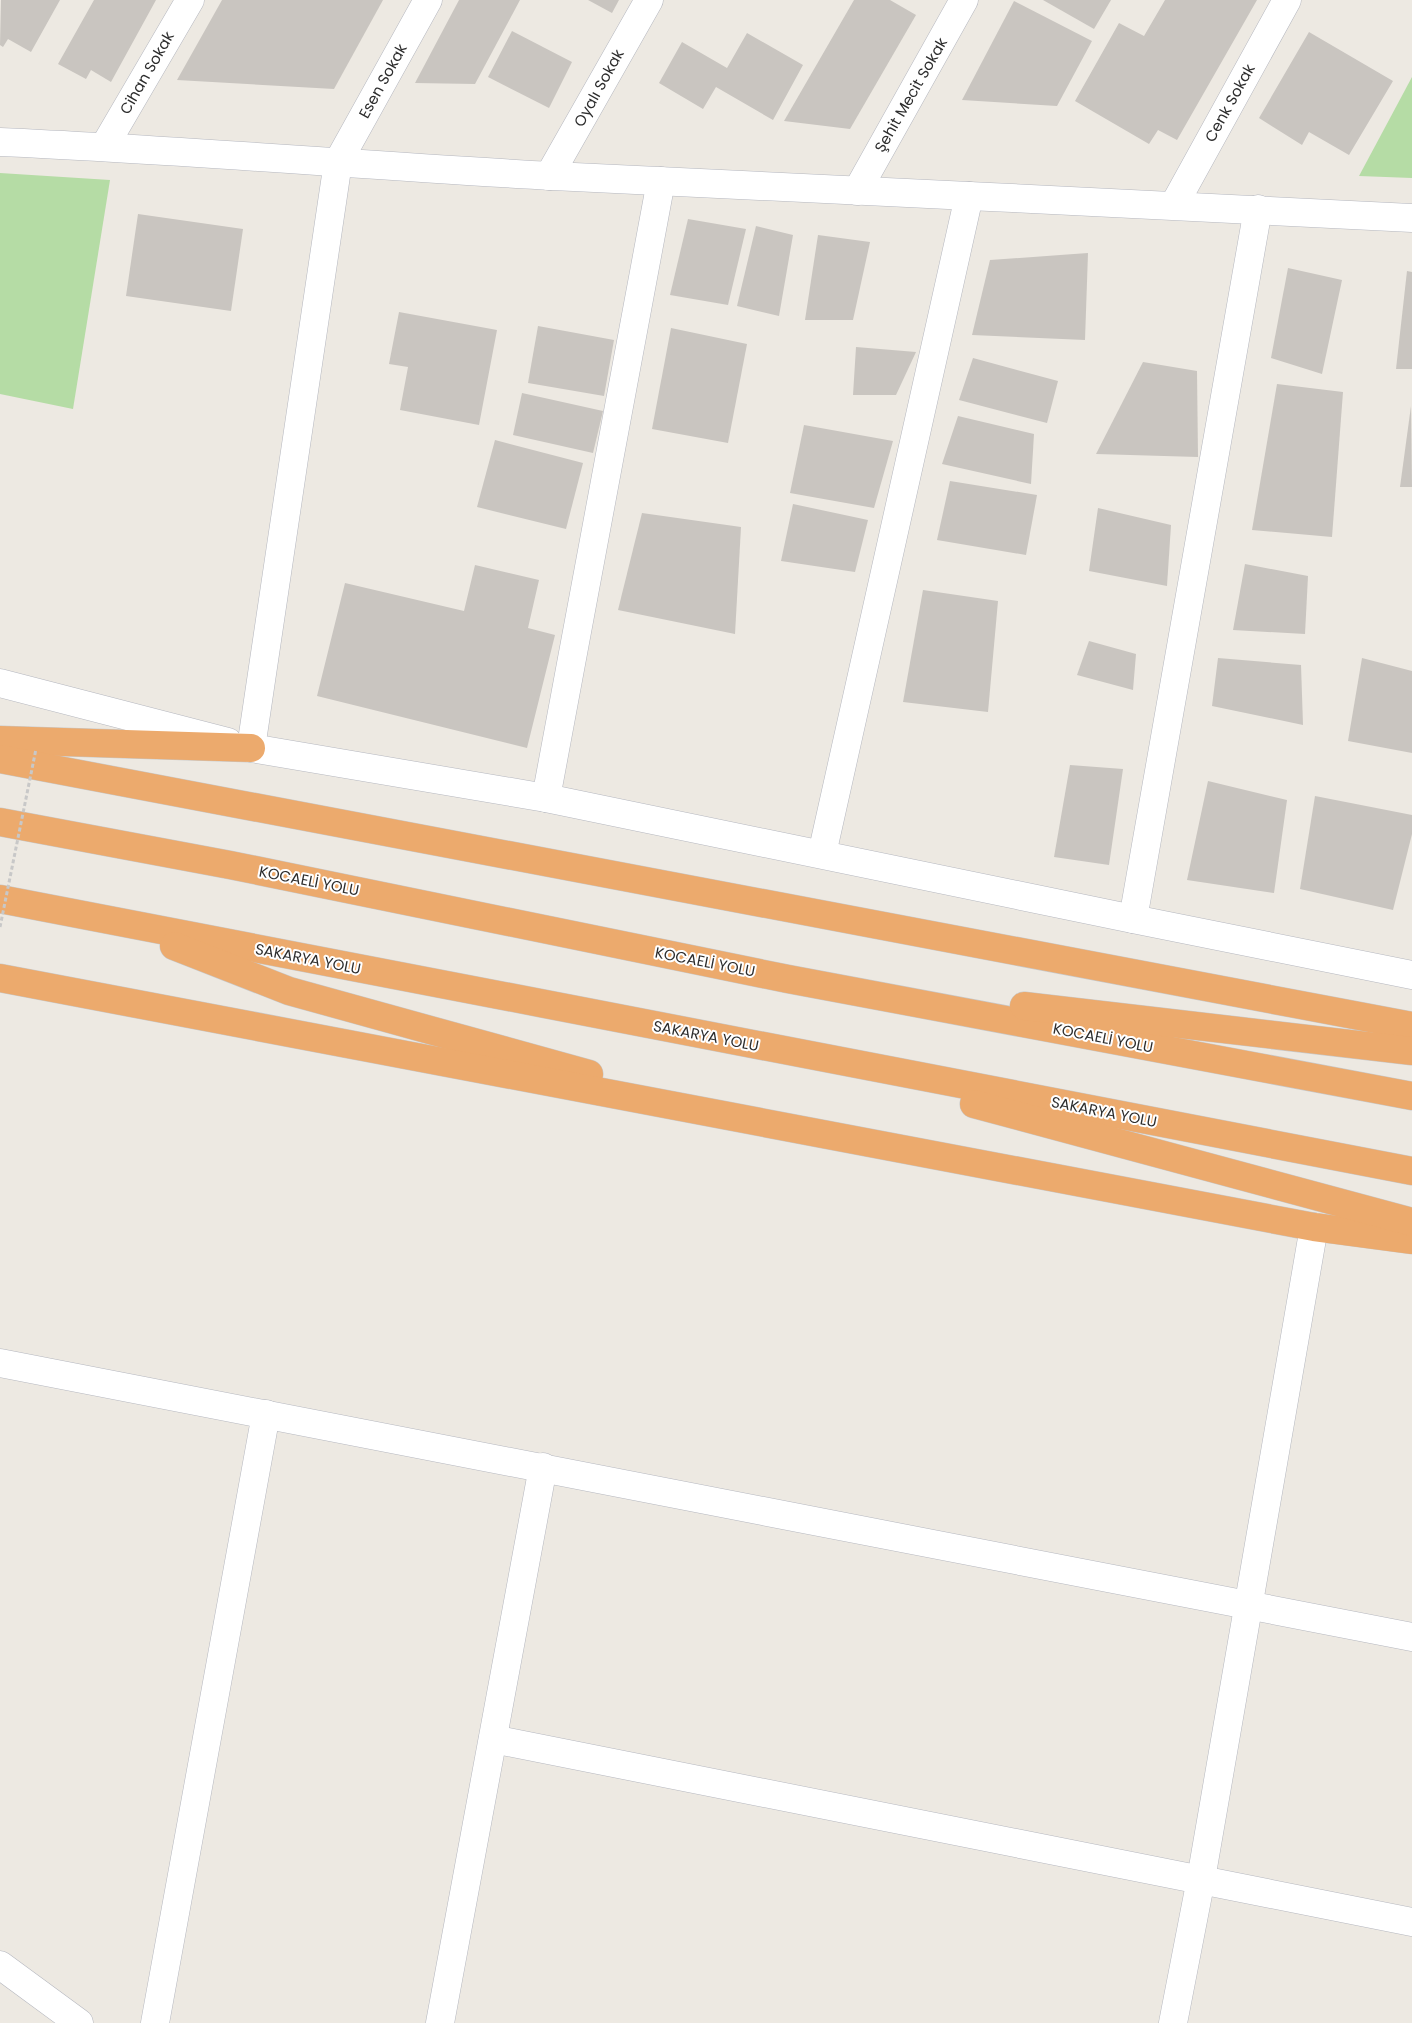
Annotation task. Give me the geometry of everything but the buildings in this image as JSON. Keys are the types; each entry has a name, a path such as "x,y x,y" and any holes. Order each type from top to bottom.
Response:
{"highway":[{"path":"0,740 251,748"},
{"path":"0,759 1412,1026"},
{"name":"KOCAELİ YOLU","path":"0,822 230,865 788,978 1412,1096"},
{"name":"SAKARYA YOLU","path":"0,899 1412,1171"},
{"path":"110,921 289,991 781,1127"},
{"path":"0,978 1314,1227 1412,1240"},
{"path":"788,978 1412,1051"},
{"path":"752,1045 1412,1222"}],"street":[{"name":"Cihan Sokak","path":"104,147 190,0"},
{"name":"Esen Sokak","path":"338,162 428,0"},
{"name":"Oyalı Sokak","path":"549,176 649,0"},
{"name":"Şehit Mecit Sokak","path":"857,191 964,0"},
{"name":"Cenk Sokak","path":"1174,205 1287,0"},
{"path":"0,142 549,176 1258,209 1412,218"},
{"path":"251,748 338,162"},
{"path":"546,798 661,181"},
{"path":"822,854 969,196"},
{"path":"1132,920 1258,209"},
{"path":"0,683 251,748 546,798 1132,920 1412,974"},
{"path":"1173,2023 1201,1878 1314,1227"},
{"path":"0,1363 544,1467 1412,1637"},
{"path":"155,2023 266,1414"},
{"path":"443,2022 544,1467"},
{"path":"493,1739 1201,1878 1412,1922"},
{"path":"0,1965 79,2023"}],"path":[{"path":"0,928 36,750"}],"green space":[{"path":"1412,77 1412,178 1359,176"},
{"path":"0,173 110,180 73,409 0,394"}]}
